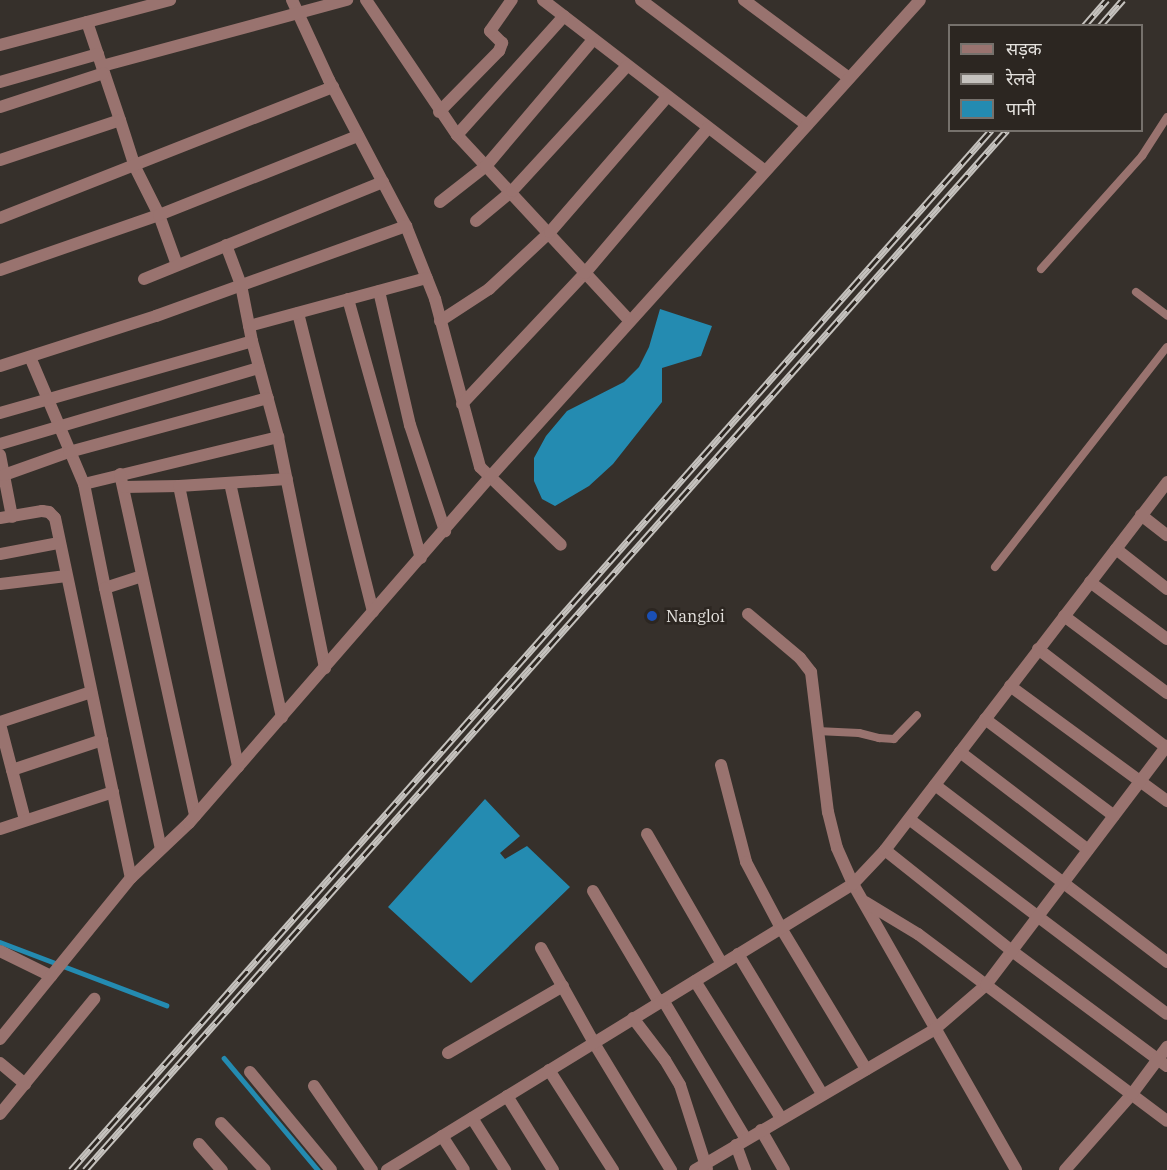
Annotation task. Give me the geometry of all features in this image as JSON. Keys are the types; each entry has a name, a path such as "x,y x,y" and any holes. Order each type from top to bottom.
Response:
{"street":[{"path":"0,45 170,0"},
{"path":"292,0 333,87 406,226 427,278 480,467 561,545"},
{"path":"0,82 101,64 347,0"},
{"path":"366,0 440,112 458,135 630,321"},
{"path":"440,112 499,51 502,43 490,31 512,0"},
{"path":"543,0 765,171"},
{"path":"641,0 807,125"},
{"path":"744,0 849,78"},
{"path":"0,1039 131,878 195,816 490,477 849,78 913,2"},
{"path":"458,135 564,16"},
{"path":"87,22 135,167 159,215 177,265"},
{"path":"440,202 486,166 593,40"},
{"path":"0,108 101,64"},
{"path":"476,221 512,191 627,66"},
{"path":"0,218 135,167 333,87"},
{"path":"440,321 489,289 550,232 667,97"},
{"path":"0,160 120,120"},
{"path":"462,404 585,273 708,128"},
{"path":"0,270 159,215 358,136"},
{"path":"144,279 383,182"},
{"path":"0,366 241,285 406,226"},
{"path":"226,245 241,285 252,341 278,437 325,668"},
{"path":"249,326 427,278"},
{"path":"379,291 410,425 445,531"},
{"path":"348,299 421,558"},
{"path":"298,313 373,612"},
{"path":"0,413 252,341"},
{"path":"30,357 57,426 84,484 161,849"},
{"path":"0,444 259,368"},
{"path":"4,475 69,452 268,398"},
{"path":"84,484 278,437"},
{"path":"0,455 4,475 6,518 42,511 49,512 55,518 131,878"},
{"path":"120,474 195,816"},
{"path":"124,487 287,479"},
{"path":"230,483 282,717"},
{"path":"387,1170 401,1166 442,1136 853,884 885,850 1166,484"},
{"path":"179,486 238,767"},
{"path":"1141,515 1167,535"},
{"path":"0,554 60,543"},
{"path":"1116,549 1167,589"},
{"path":"0,584 66,576"},
{"path":"105,588 142,576"},
{"path":"1090,582 1167,639"},
{"path":"748,615 800,658 811,672 828,812 837,848 853,884 1016,1170"},
{"path":"1064,616 1167,693"},
{"path":"633,1018 665,1060 680,1085 703,1168 781,1118 935,1029 986,985 1167,747 1038,649"},
{"path":"1010,686 1167,801"},
{"path":"26,820 0,723 91,692"},
{"path":"985,719 1114,816"},
{"path":"12,770 102,740"},
{"path":"960,752 1088,850"},
{"path":"721,765 746,862 781,928 866,1069"},
{"path":"935,785 1167,962"},
{"path":"0,829 113,792"},
{"path":"909,819 1167,1014"},
{"path":"647,834 722,964"},
{"path":"885,850 1012,951 1162,1063"},
{"path":"593,891 661,1001 741,1142 746,1170"},
{"path":"864,902 918,934 1167,1121"},
{"path":"542,948 594,1043 671,1170"},
{"path":"1,953 53,973"},
{"path":"738,954 822,1094"},
{"path":"695,981 781,1118"},
{"path":"448,1053 563,986"},
{"path":"0,1114 94,999"},
{"path":"1065,1170 1162,1063 1167,1047"},
{"path":"0,1063 25,1084"},
{"path":"549,1070 613,1170"},
{"path":"250,1072 331,1170"},
{"path":"315,1086 372,1170"},
{"path":"507,1096 553,1170"},
{"path":"472,1118 505,1170"},
{"path":"221,1123 265,1170"},
{"path":"761,1130 784,1170"},
{"path":"442,1136 464,1170"},
{"path":"199,1144 222,1170"}],"lane":[{"path":"1041,269 1142,156 1167,117"},
{"path":"1136,292 1167,315"},
{"path":"995,567 1167,347"},
{"path":"817,730 894,739 916,715"}],"water":[{"path":"660,309 712,326 701,356 662,368 662,402 613,464 589,486 555,506 542,499 534,481 534,458 546,436 567,411 624,382 639,367 649,347"},
{"path":"485,799 520,836 500,853 505,859 527,846 570,887 471,983 388,907"}],"waterway":[{"path":"0,942 166,1005"},
{"path":"224,1058 318,1170"}],"railway":[{"path":"1086,24 1107,0"},
{"path":"1102,24 1123,0"},
{"path":"71,1170 989,132"},
{"path":"85,1170 1005,132"}],"place":[{"name":"Nangloi","path":"652,616"}]}
